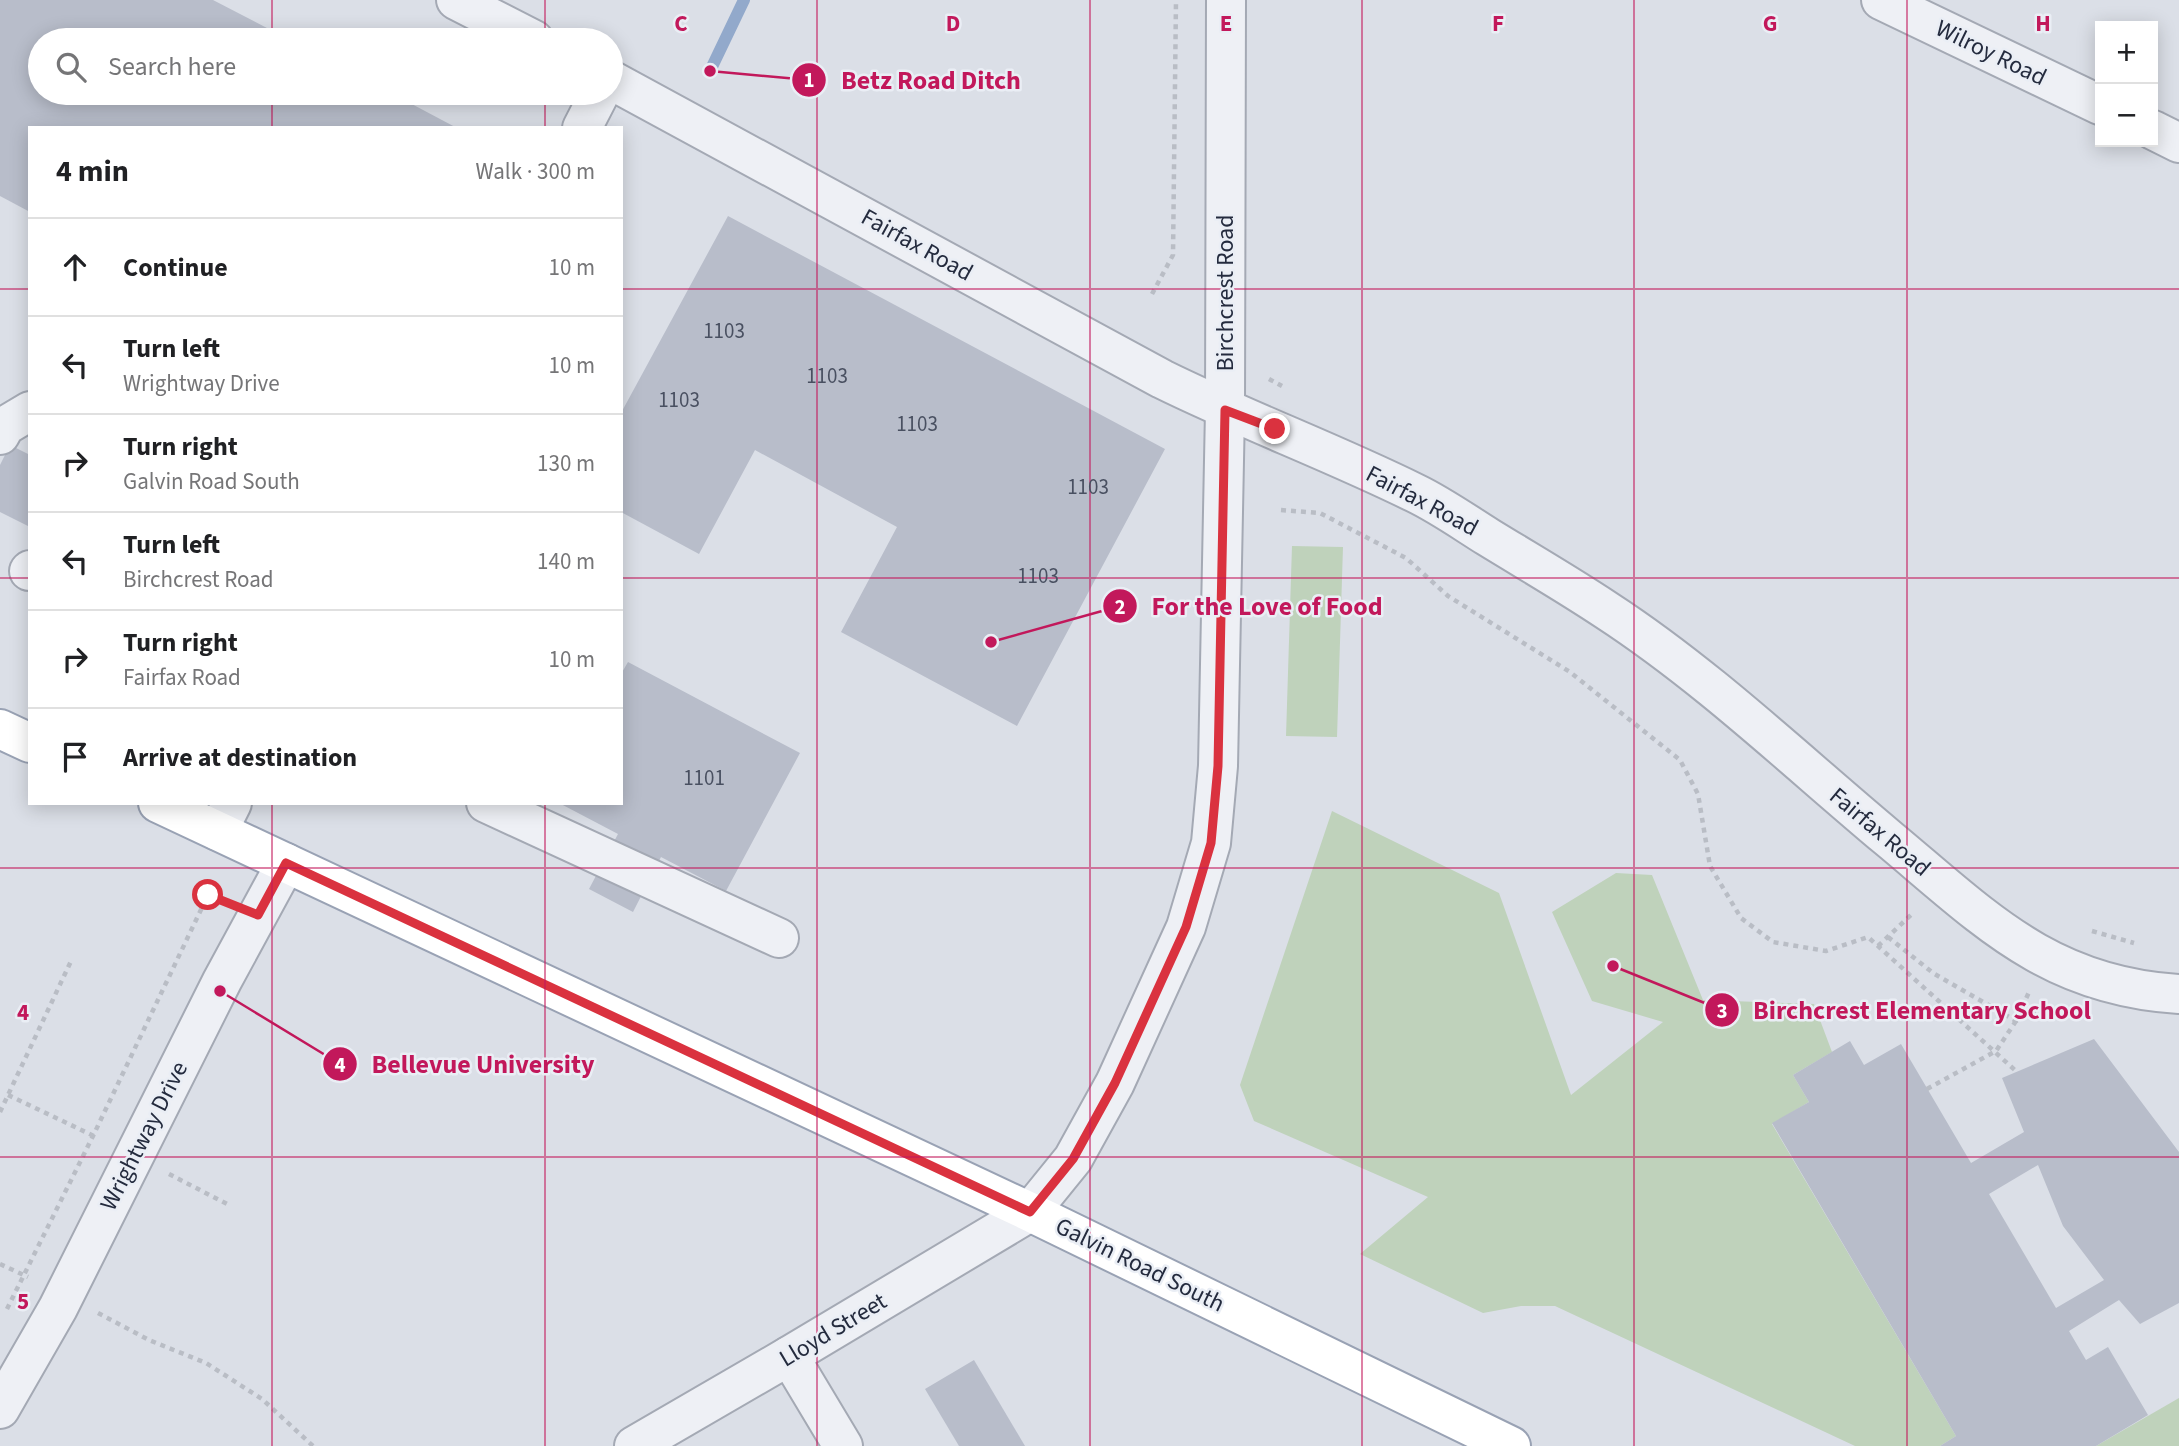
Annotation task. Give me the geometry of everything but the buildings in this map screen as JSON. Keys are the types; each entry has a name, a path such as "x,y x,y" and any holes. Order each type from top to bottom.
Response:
{"main road":[{"path":"0,729 28,742"},
{"name":"Galvin Road South","path":"168,805 225,817 286,863 1030,1212 1511,1446"}],"street":[{"path":"456,0 511,28"},
{"name":"Birchcrest Road","path":"1030,1212 1073,1159 1115,1083 1186,927 1211,843 1218,766 1225,410 1226,0"},
{"name":"Wilroy Road","path":"1881,0 2095,103"},
{"name":"Fairfax Road","path":"623,87 1150,372 1225,410 1306,442 1419,494 1608,611 1696,675 1955,897 2003,934 2044,959 2084,975 2121,986 2179,994"},
{"path":"583,126 594,105"},
{"path":"2158,132 2179,143"},
{"path":"0,435 5,426 28,412"},
{"path":"490,805 779,938"},
{"name":"Wrightway Drive","path":"0,1409 64,1294 222,981 286,863"},
{"name":"Lloyd Street","path":"634,1446 1030,1212"},
{"path":"789,1356 843,1446"}],"path":[{"path":"1152,294 1173,255 1176,0"},
{"path":"1281,510 1320,513 1406,558 1448,596 1570,672 1680,760 1698,794 1710,866 1741,918 1773,942 1826,951 1868,937 2017,1072"},
{"path":"7,1310 99,1125 208,895 258,915"},
{"path":"2080,927 2143,946"},
{"path":"1888,937 1933,973 2016,1021"},
{"path":"0,1112 72,959"},
{"path":"1927,1089 1996,1051 2016,1021 2044,959"},
{"path":"2016,1021 2050,1002"},
{"path":"8,1095 40,1111"},
{"path":"64,1294 149,1340 206,1363 262,1399 313,1446"}],"green space":[{"path":"1292,546 1343,547 1337,737 1286,736"},
{"path":"1332,811 1499,893 1571,1095 1663,1022 1592,1001 1552,912 1616,873 1652,875 1703,1000 1814,1004 1832,1052 1793,1075 1809,1102 1772,1124 1956,1436 1940,1446 1855,1446 1555,1306 1521,1306 1483,1313 1360,1254 1428,1197 1254,1121 1240,1085"},
{"path":"2179,1398 2179,1446 2096,1446"}],"waterway":[{"path":"710,71 744,0"}],"place":[{"name":"Betz Road Ditch","path":"710,71"},
{"name":"For the Love of Food","path":"991,642"},
{"name":"Birchcrest Elementary School","path":"1613,966"},
{"name":"Bellevue University","path":"220,991"}],"route":[{"path":"208,895 258,915 286,863 1030,1212 1073,1159 1115,1083 1169,969 1200,886 1211,843 1218,766 1225,410 1275,429"}]}
